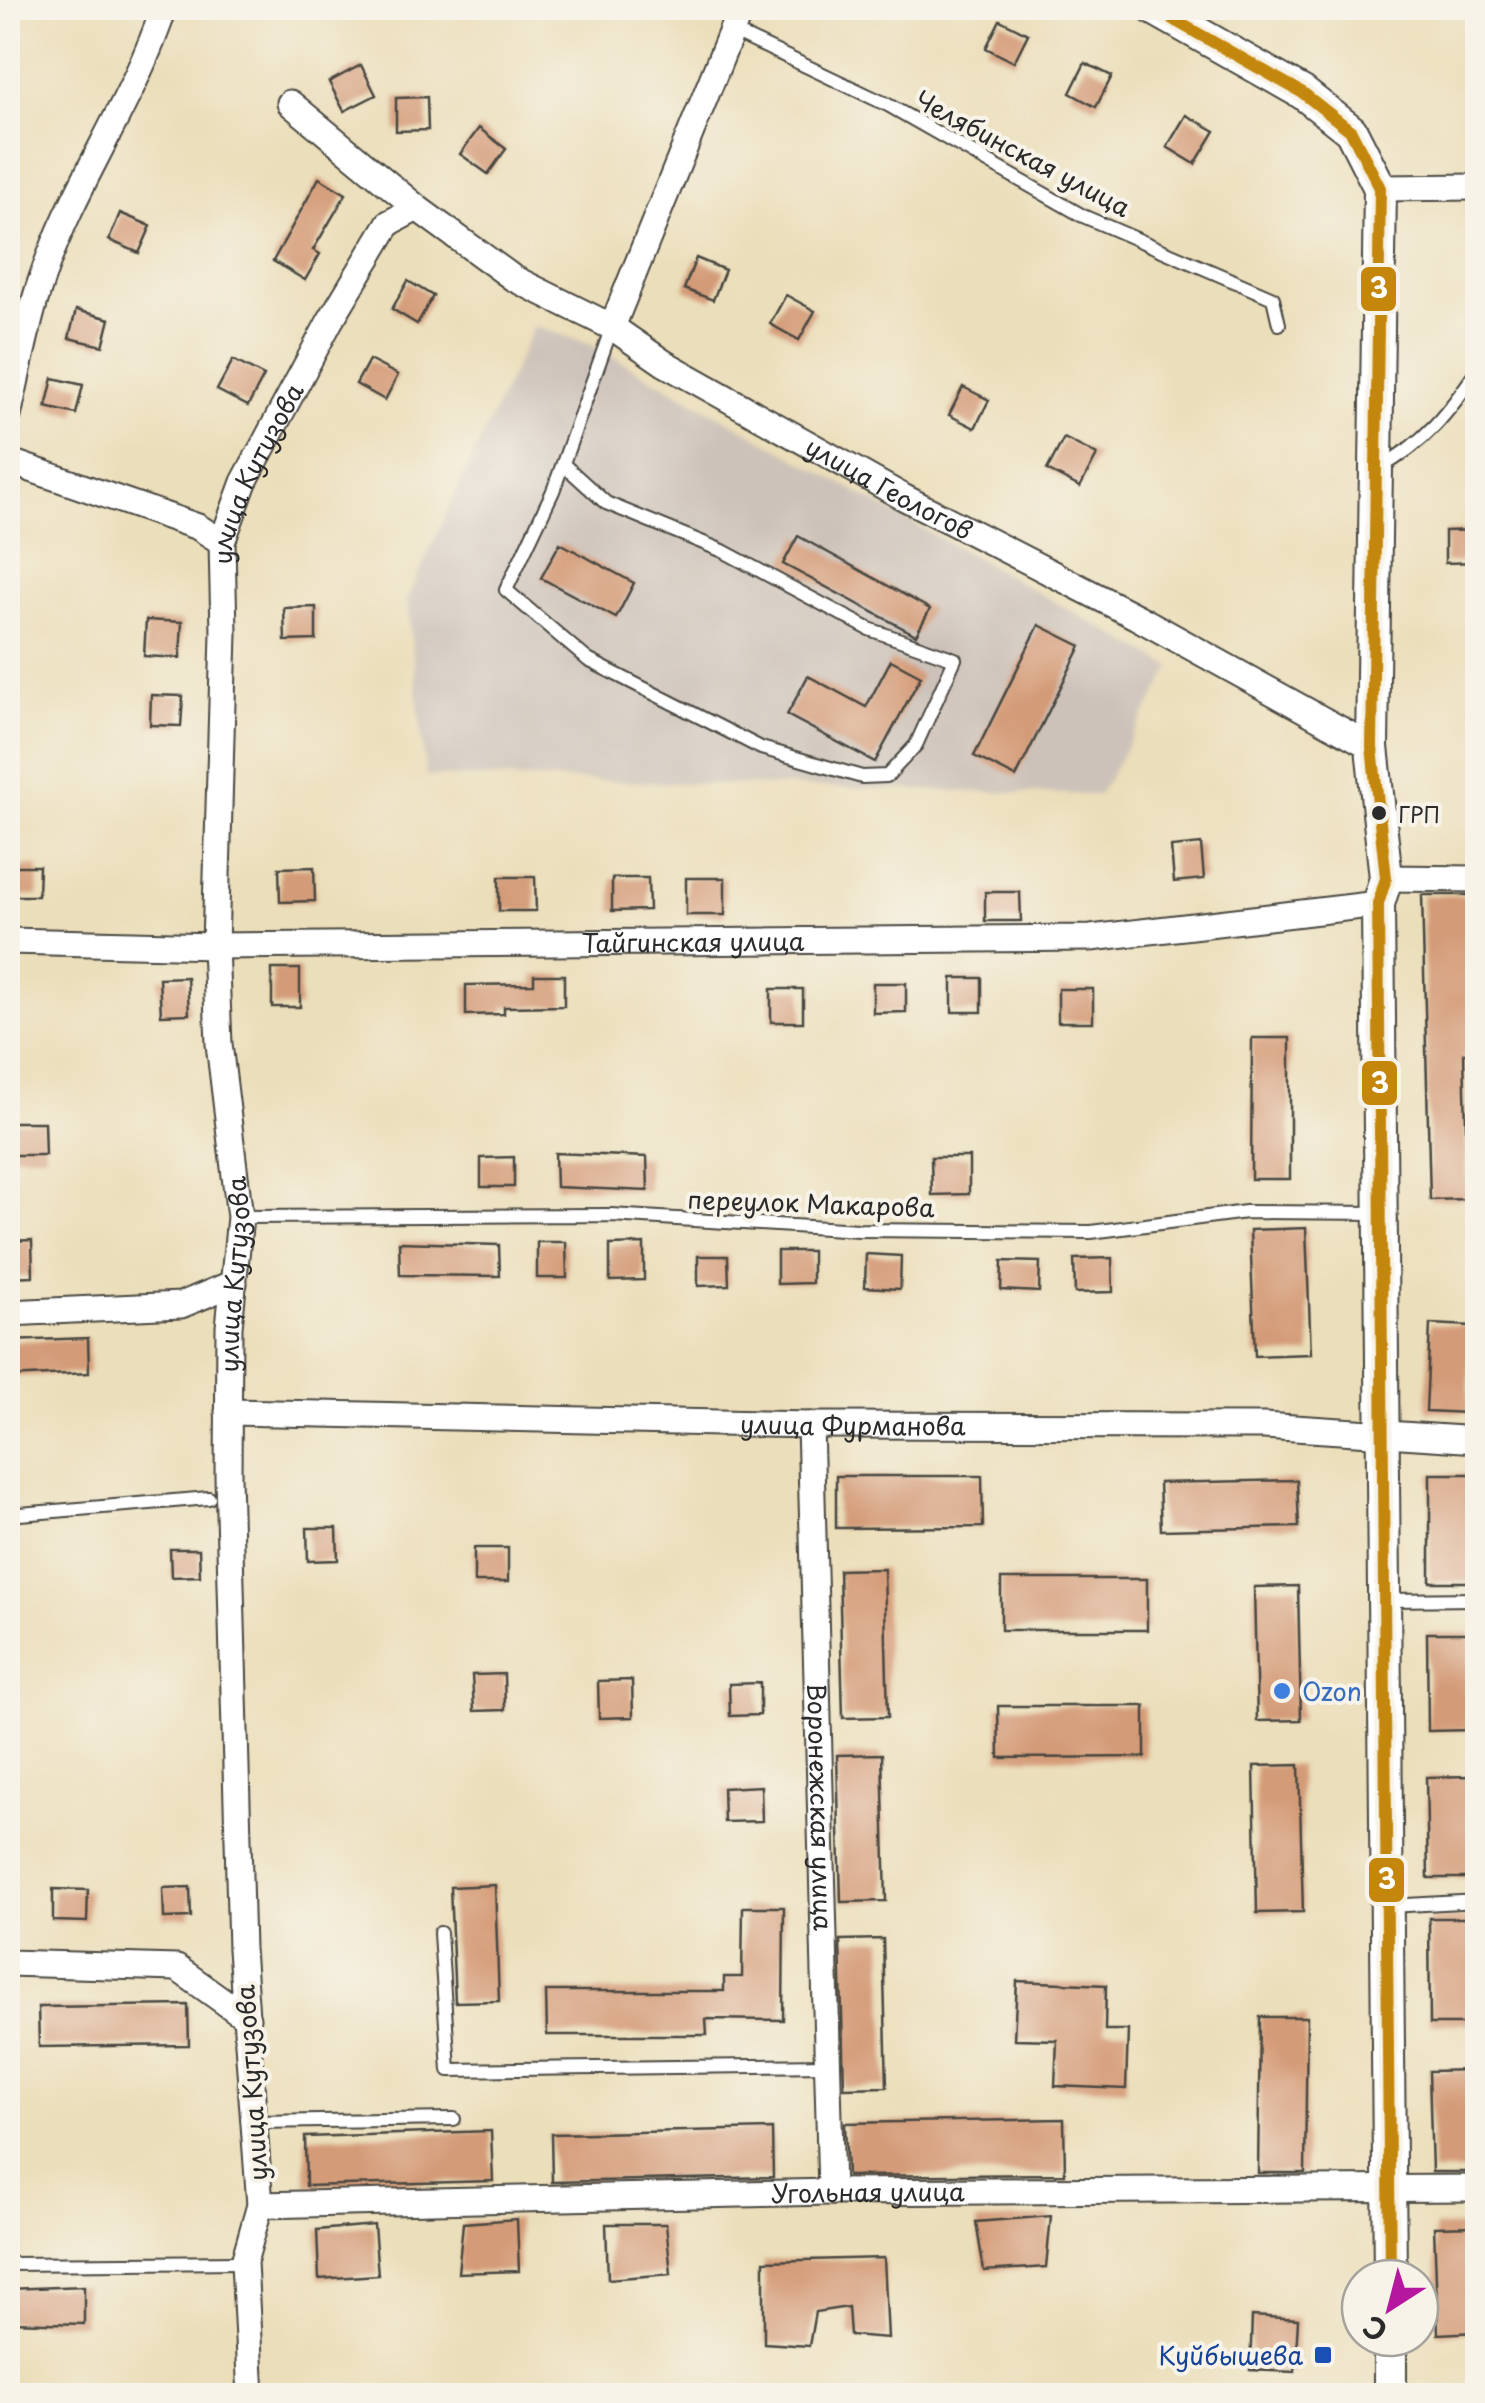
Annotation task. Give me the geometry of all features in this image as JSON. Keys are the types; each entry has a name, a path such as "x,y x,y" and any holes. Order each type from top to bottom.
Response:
{"street":[{"path":"8,416 41,280 89,168 150,50 164,8"},
{"path":"1153,8 1303,93 1350,131 1380,188 1372,747 1382,891 1380,1432 1390,2258"},
{"path":"612,327 736,19"},
{"name":"улица Геологов","path":"290,103 417,208 513,278 612,327 664,363 903,497 1372,747"},
{"path":"1380,188 1478,187"},
{"name":"улица Кутузова","path":"251,2396 244,2262 260,2205 233,1696 228,1412 229,1327 240,1218 219,1044 214,946 224,633 222,542 244,482 330,321 389,223 417,208"},
{"path":"8,461 198,526 222,542"},
{"name":"Тайгинская улица","path":"8,941 214,946 1091,938 1478,879"},
{"path":"8,1313 182,1305 234,1283"},
{"path":"182,1305 229,1327"},
{"name":"улица Фурманова","path":"228,1412 810,1425 1246,1426 1478,1440"},
{"name":"Воронежская улица","path":"810,1425 830,2192"},
{"path":"8,1963 177,1968 248,2018"},
{"name":"Угольная улица","path":"260,2205 830,2192 1478,2188"},
{"path":"1390,2358 1390,2396"}],"lane":[{"name":"Челябинская улица","path":"736,19 1082,216 1273,298 1280,324"},
{"path":"563,464 606,503 723,551 869,629 955,659 916,745 886,776 862,778 761,748 588,660 506,590 563,464 612,327"},
{"path":"1377,468 1408,452 1442,422 1478,369"},
{"name":"переулок Макарова","path":"240,1218 611,1215 859,1230 1091,1232 1246,1212 1380,1213"},
{"path":"8,1515 209,1498"},
{"path":"1382,1600 1478,1599"},
{"path":"1386,1906 1478,1901"},
{"path":"440,1932 449,2070 827,2065"},
{"path":"255,2122 454,2119"},
{"path":"8,2264 244,2262"}],"shaded area":[{"path":"534,326 590,344 1172,667 1099,795 426,776 407,599"}],"building":[{"path":"1000,20 1028,34 1014,62 986,48"},
{"path":"1085,63 1112,76 1096,107 1070,93"},
{"path":"361,65 376,95 344,111 329,82"},
{"path":"427,97 428,130 396,131 396,98"},
{"path":"1186,115 1215,131 1195,164 1167,147"},
{"path":"479,128 506,149 488,174 460,154"},
{"path":"319,178 346,194 313,250 320,254 305,280 273,261"},
{"path":"120,213 151,226 139,253 109,240"},
{"path":"696,258 725,270 713,300 684,289"},
{"path":"408,281 433,296 417,324 392,309"},
{"path":"786,295 815,311 799,340 770,324"},
{"path":"76,310 110,319 103,346 69,338"},
{"path":"233,360 264,376 248,406 217,390"},
{"path":"369,360 398,375 385,400 356,384"},
{"path":"53,378 83,385 76,414 46,407"},
{"path":"963,387 989,400 975,428 949,415"},
{"path":"1064,438 1097,455 1080,487 1047,470"},
{"path":"1478,530 1478,562 1445,563 1445,531"},
{"path":"798,536 930,609 916,635 783,564"},
{"path":"560,543 634,583 616,618 541,578"},
{"path":"316,607 316,640 285,641 284,608"},
{"path":"146,620 182,622 180,658 144,656"},
{"path":"1039,625 1081,646 1016,777 974,756"},
{"path":"891,660 921,676 875,762 787,715 808,676 866,707"},
{"path":"151,695 183,696 181,726 150,725"},
{"path":"1201,844 1204,879 1174,882 1171,847"},
{"path":"8,866 39,866 38,896 8,896"},
{"path":"314,867 315,901 280,902 279,868"},
{"path":"499,877 535,877 536,911 499,911"},
{"path":"612,878 648,878 649,910 612,911"},
{"path":"686,878 725,878 725,915 686,915"},
{"path":"985,892 1020,892 1021,921 985,921"},
{"path":"1422,895 1471,895 1473,1053 1464,1053 1468,1199 1430,1200"},
{"path":"272,969 300,969 300,1007 272,1007"},
{"path":"534,975 564,975 564,1006 504,1007 504,1014 466,1015 466,985 534,984"},
{"path":"187,977 189,1014 161,1015 159,978"},
{"path":"952,978 982,978 982,1012 952,1012"},
{"path":"873,983 906,983 906,1012 873,1013"},
{"path":"771,989 803,989 803,1022 771,1022"},
{"path":"1058,989 1093,989 1093,1022 1058,1022"},
{"path":"1252,1038 1290,1038 1290,1179 1251,1179"},
{"path":"10,1122 44,1122 45,1155 11,1155"},
{"path":"555,1153 647,1157 648,1191 556,1187"},
{"path":"514,1157 514,1187 481,1187 481,1158"},
{"path":"931,1157 969,1157 969,1194 932,1195"},
{"path":"1306,1228 1311,1354 1255,1356 1250,1230"},
{"path":"32,1240 33,1276 8,1277 8,1241"},
{"path":"399,1242 499,1245 500,1276 400,1275"},
{"path":"537,1242 566,1242 567,1278 537,1278"},
{"path":"644,1244 644,1280 610,1281 610,1245"},
{"path":"777,1251 812,1251 812,1283 777,1284"},
{"path":"866,1254 901,1256 900,1289 865,1287"},
{"path":"698,1256 728,1256 729,1285 698,1286"},
{"path":"1112,1258 1113,1292 1075,1293 1074,1259"},
{"path":"1002,1261 1040,1262 1039,1292 1001,1290"},
{"path":"1430,1324 1472,1326 1468,1413 1426,1411"},
{"path":"88,1338 89,1373 8,1377 8,1341"},
{"path":"1430,1474 1473,1474 1472,1582 1430,1582"},
{"path":"836,1476 982,1476 983,1527 836,1528"},
{"path":"1297,1480 1299,1527 1161,1530 1159,1483"},
{"path":"307,1528 337,1528 338,1560 308,1561"},
{"path":"474,1548 508,1548 508,1582 474,1582"},
{"path":"170,1549 199,1549 200,1576 171,1577"},
{"path":"884,1569 888,1717 843,1718 839,1570"},
{"path":"1001,1579 1147,1579 1147,1630 1001,1630"},
{"path":"1298,1586 1301,1720 1257,1721 1254,1587"},
{"path":"1427,1633 1471,1633 1472,1730 1428,1731"},
{"path":"504,1674 505,1710 474,1711 472,1675"},
{"path":"632,1680 633,1717 599,1718 598,1681"},
{"path":"760,1683 760,1715 730,1716 729,1684"},
{"path":"998,1706 1145,1706 1145,1757 999,1758"},
{"path":"882,1754 886,1901 841,1902 837,1755"},
{"path":"1299,1765 1303,1912 1257,1913 1254,1766"},
{"path":"1471,1776 1472,1878 1428,1878 1426,1777"},
{"path":"761,1786 762,1821 724,1822 723,1788"},
{"path":"495,1885 499,2001 455,2002 450,1887"},
{"path":"190,1887 191,1917 164,1918 163,1888"},
{"path":"53,1889 88,1890 87,1922 53,1921"},
{"path":"743,1907 784,1907 783,2020 706,2019 707,2035 547,2035 546,1991 724,1991 724,1977 742,1977"},
{"path":"1429,1918 1476,1918 1476,2024 1430,2024"},
{"path":"883,1939 887,2087 844,2088 840,1940"},
{"path":"1017,1981 1106,1985 1105,2030 1128,2030 1126,2089 1055,2086 1057,2040 1014,2039"},
{"path":"188,2005 189,2045 39,2047 38,2007"},
{"path":"1260,2017 1307,2017 1305,2173 1258,2173"},
{"path":"1473,2070 1476,2172 1432,2172 1429,2071"},
{"path":"1064,2119 1065,2174 847,2176 845,2123"},
{"path":"772,2129 773,2177 552,2182 551,2134"},
{"path":"491,2131 493,2181 306,2186 305,2137"},
{"path":"1051,2216 1046,2267 984,2271 976,2222"},
{"path":"517,2219 519,2271 458,2273 463,2223"},
{"path":"606,2224 666,2224 671,2274 608,2279"},
{"path":"374,2225 378,2275 319,2279 317,2230"},
{"path":"1478,2226 1478,2332 1440,2334 1440,2258 1435,2258 1434,2227"},
{"path":"884,2258 888,2338 850,2335 848,2307 815,2312 809,2346 764,2343 764,2261"},
{"path":"84,2286 84,2324 8,2322 8,2289"},
{"path":"1252,2316 1298,2319 1295,2372 1250,2370"}],"transit line":[{"name":"3","path":"1153,8 1303,93 1351,131 1380,188 1372,747 1386,878 1378,904 1390,2258"}],"place":[{"name":"ГРП","path":"1379,813"},
{"name":"Ozon","path":"1282,1691"},
{"name":"Куйбышева","path":"1323,2355"}]}
